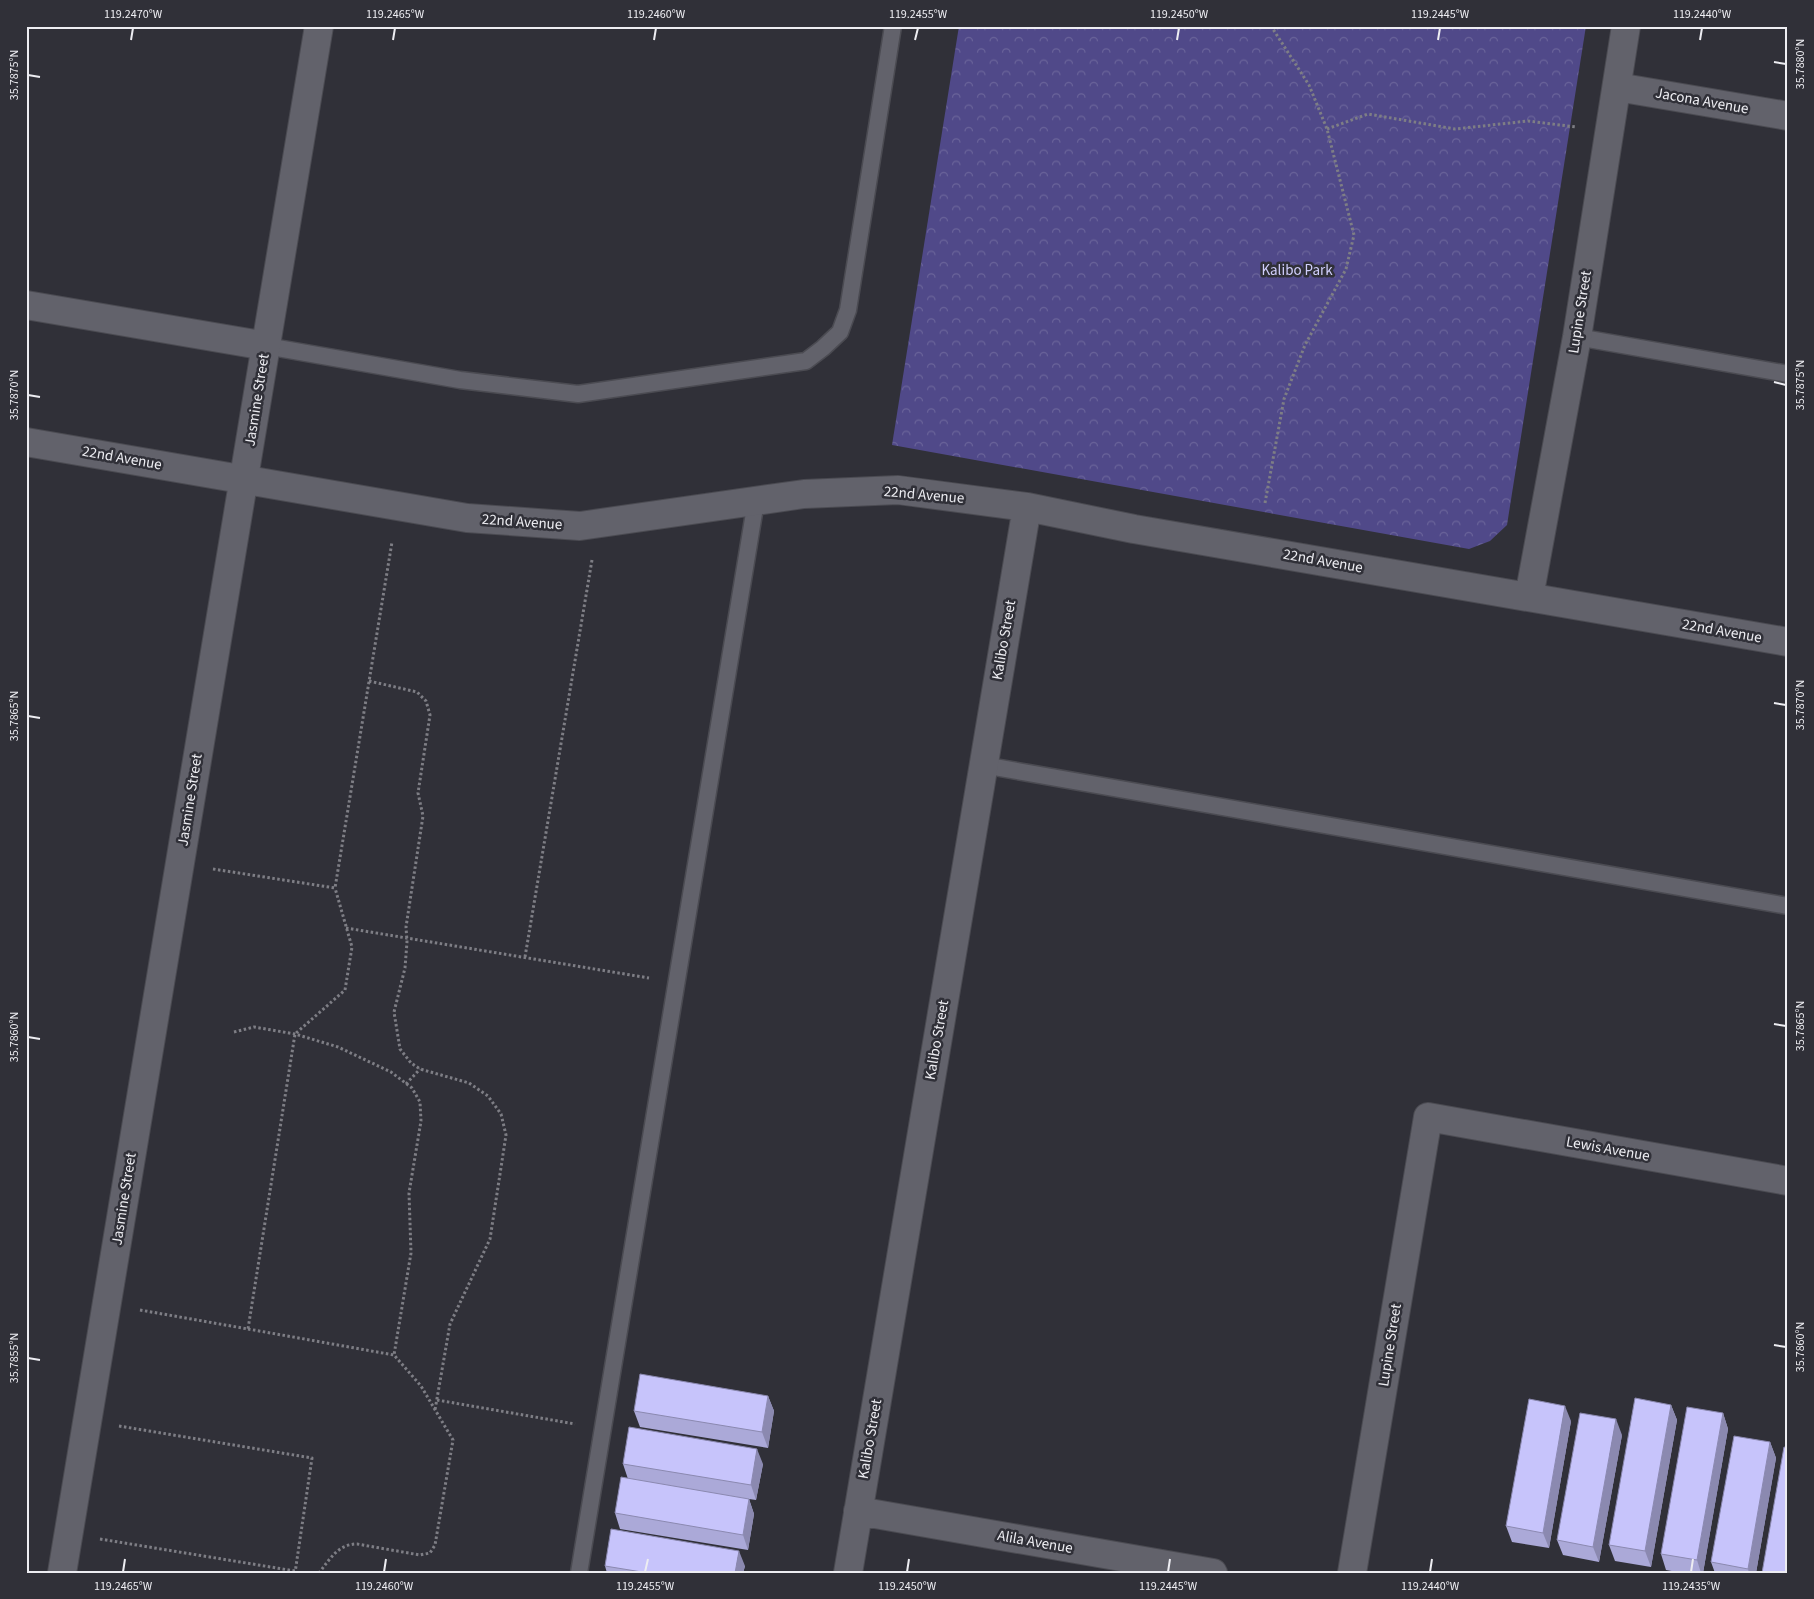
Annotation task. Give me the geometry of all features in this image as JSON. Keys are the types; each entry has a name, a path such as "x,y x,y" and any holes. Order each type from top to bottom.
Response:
{"street":[{"name":"Jasmine Street","path":"62,1573 319,26"},
{"name":"Lupine Street","path":"1529,596 1577,337 1626,26"},
{"name":"Jacona Avenue","path":"1617,86 1788,116"},
{"path":"26,305 266,346"},
{"name":"22nd Avenue","path":"26,442 467,518 580,526 804,494 898,490 1027,507 1134,529 1788,642"},
{"name":"Kalibo Street","path":"848,1573 1027,507"},
{"name":"Lupine Street","path":"1352,1573 1428,1117"},
{"name":"Lewis Avenue","path":"1428,1117 1788,1181"},
{"name":"Alila Avenue","path":"858,1511 1213,1573"}],"lane":[{"path":"266,346 460,380 578,394 806,361 840,332 848,310 894,26"},
{"path":"1577,337 1788,374"},
{"path":"579,1573 756,501"},
{"path":"983,765 1788,906"}],"path":[{"path":"1265,503 1284,399 1305,345 1346,269 1354,235 1327,129 1308,85 1271,26"},
{"path":"1327,129 1368,114 1455,129 1528,121 1609,133"},
{"path":"248,1329 295,1034 345,990 352,947 335,888 392,542"},
{"path":"525,957 592,560"},
{"path":"369,681 417,692 426,701 430,715 418,793 423,816 406,927 405,968 394,1012 400,1049 411,1063 420,1069 468,1083 488,1096 501,1114 506,1135 490,1239 450,1324 436,1410"},
{"path":"208,868 335,888"},
{"path":"346,928 676,982"},
{"path":"234,1032 254,1028 295,1034 338,1047 391,1072 412,1088 420,1102 420,1121 409,1193 411,1254 394,1355"},
{"path":"406,1084 420,1069"},
{"path":"132,1308 394,1355 422,1386 453,1440 435,1544 430,1553 420,1555 347,1544 337,1551 319,1573"},
{"path":"437,1400 603,1428"},
{"path":"94,1538 295,1572 312,1458 113,1425"}],"green space":[{"name":"Kalibo Park","path":"959,26 1586,26 1507,525 1490,541 1469,549 892,445"}],"building":[{"path":"640,1374 768,1396 762,1432 634,1411"},
{"path":"1635,1398 1671,1405 1645,1551 1609,1545"},
{"path":"1529,1399 1565,1406 1543,1533 1506,1526"},
{"path":"1687,1407 1723,1413 1697,1560 1661,1554"},
{"path":"1580,1413 1616,1419 1593,1547 1557,1540"},
{"path":"629,1427 757,1449 751,1485 623,1464"},
{"path":"1734,1436 1770,1442 1748,1569 1711,1562"},
{"path":"1784,1447 1788,1448 1788,1573 1762,1573"},
{"path":"621,1477 749,1499 743,1535 615,1513"},
{"path":"611,1529 739,1551 735,1573 648,1573 605,1566"}]}
